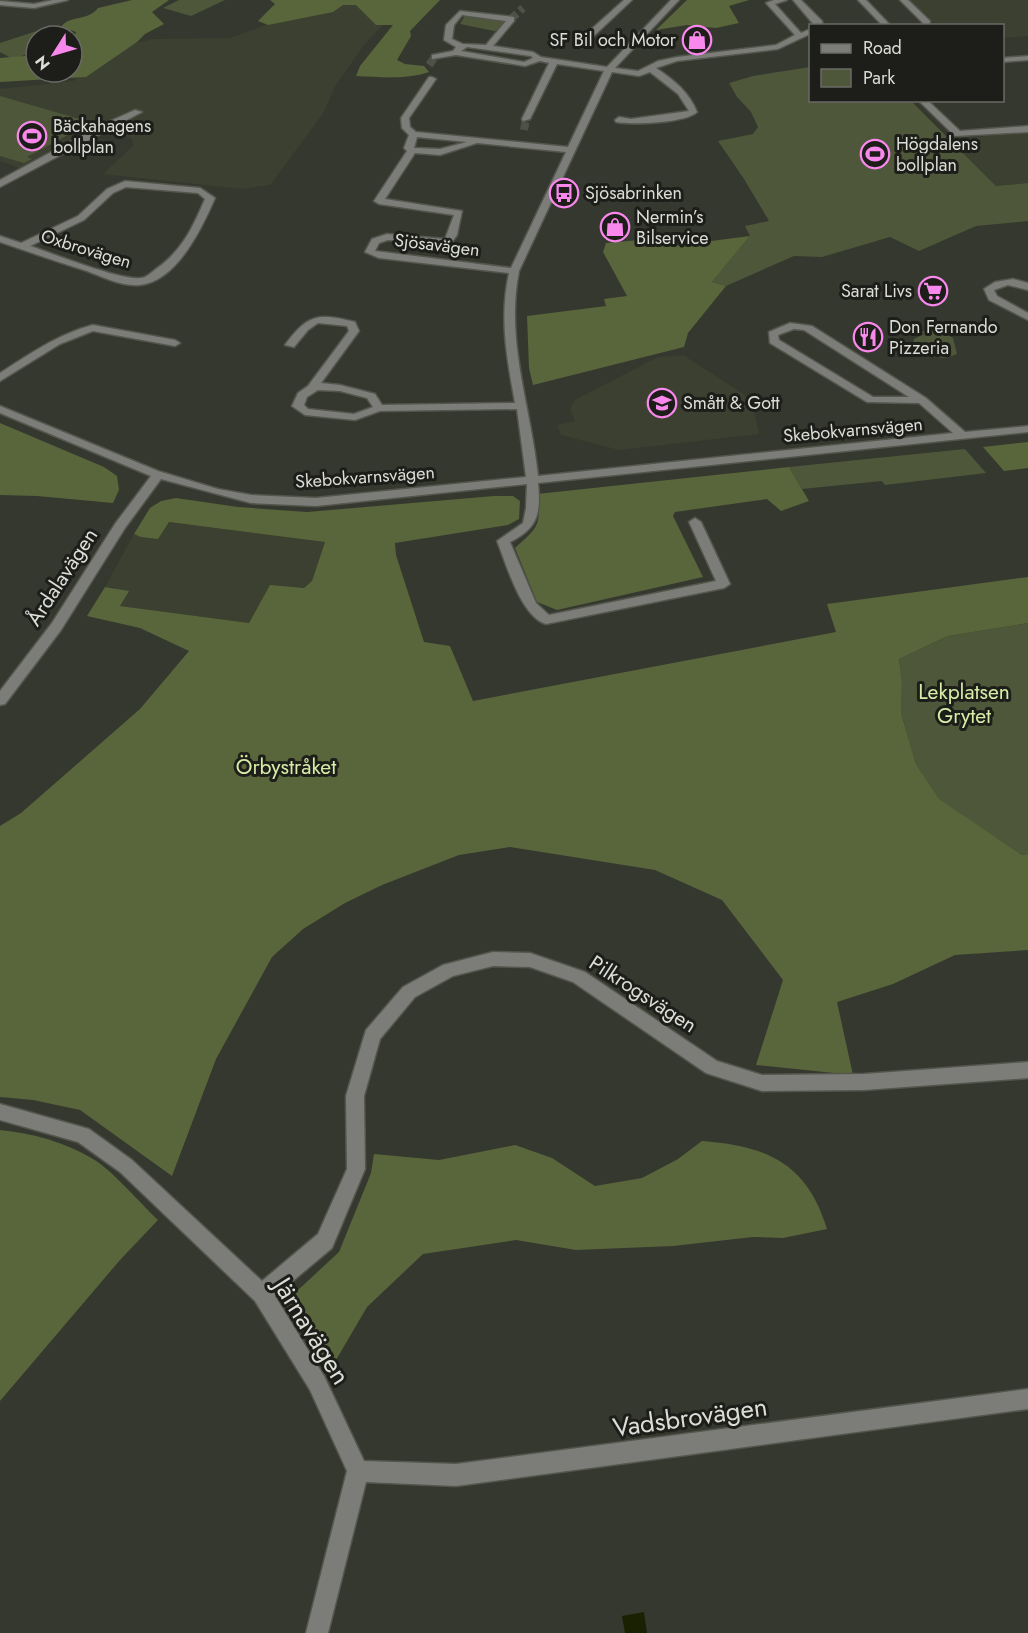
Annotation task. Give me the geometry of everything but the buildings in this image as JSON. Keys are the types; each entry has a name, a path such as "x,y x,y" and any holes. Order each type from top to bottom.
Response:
{"street":[{"path":"0,3 34,6 64,0"},
{"path":"579,45 628,0"},
{"path":"675,0 609,70 514,271 507,302 511,348 532,480 532,511 528,525 503,542 530,605 546,620 724,584 695,522"},
{"path":"783,0 770,3 801,36"},
{"path":"797,0 819,24"},
{"path":"862,0 886,24"},
{"path":"904,0 926,24"},
{"path":"488,48 511,19 460,13 450,25 448,40 459,50 525,64 539,59"},
{"path":"435,57 459,50 488,48 533,54 539,59 558,63 639,74 677,59 778,47 809,32"},
{"path":"526,119 548,70 570,56"},
{"path":"1004,60 1028,58"},
{"path":"619,120 631,122 689,115 693,112 670,81 650,68"},
{"path":"432,80 404,122 406,128 414,134 520,141 571,150"},
{"path":"924,102 958,134 1028,129"},
{"path":"0,184 100,129 138,112"},
{"path":"414,134 408,148 412,150 440,152 481,140"},
{"path":"412,150 379,201 459,213 447,242 435,262"},
{"name":"Oxbrovägen","path":"0,239 119,279 139,282 149,279 177,259 193,234 210,198 200,191 125,184 110,190 81,218 22,246"},
{"name":"Sjösavägen","path":"447,242 387,237 375,241 370,252 514,271"},
{"path":"1028,287 1019,282 1008,281 988,289 993,298 1028,317"},
{"path":"290,345 309,322 319,319 351,324 354,331 312,388 298,398 298,406 305,412 355,417 379,408 522,406"},
{"name":"Skebokvarnsvägen","path":"922,400 887,402 871,400 774,341 773,334 788,326 798,325 808,328 922,400 963,436"},
{"path":"0,378 58,341 93,328 176,343"},
{"path":"312,388 321,386 371,396 379,408"},
{"name":"Skebokvarnsvägen","path":"0,409 157,476 254,499 316,502 1028,429"},
{"name":"Årdalavägen","path":"0,700 21,676 62,618 135,503 157,476"},
{"name":"Pilkrogsvägen","path":"262,1294 325,1241 348,1189 356,1168 355,1096 372,1035 409,992 449,970 492,959 530,960 579,977 712,1067 762,1083 864,1082 1028,1070"},
{"name":"Järnavägen","path":"0,1112 83,1135 92,1141 126,1166 262,1294 317,1383 358,1471"},
{"name":"Vadsbrovägen","path":"358,1471 456,1475 1028,1399"},
{"path":"317,1633 358,1471"}],"shaded area":[{"path":"900,0 1028,0 1028,36 1004,38 1004,24 926,24"},
{"path":"354,3 385,23 364,45 336,85 322,115 270,185 242,189 103,174 133,146 132,139 118,132 91,128 19,168 0,161 0,89 46,84 84,84 84,74 131,44 153,39 230,38 271,23 340,4"},
{"path":"1028,131 1028,183 996,186 951,140"},
{"name":"Smått & Gott","path":"683,355 742,393 753,406 759,434 619,450 561,435 557,425 575,421 570,409 575,400 658,357"},
{"path":"168,522 325,542 312,581 304,588 270,586 249,623 120,606 115,587 105,587 134,534 141,537"},
{"path":"644,1612 647,1633 625,1633 622,1616"}],"green space":[{"path":"132,0 169,0 152,12 164,24 145,34 137,42 84,77 84,24 64,24 89,15 98,8"},
{"path":"179,0 225,0 191,16 163,8"},
{"path":"270,0 440,0 410,31 411,36 397,60 405,64 424,66 429,72 402,77 356,76 360,66 393,25 376,25 356,5 343,5 333,12 268,25 258,21 275,4"},
{"path":"687,0 749,0 729,6 739,23 716,28 687,25 656,30"},
{"path":"466,14 508,20 499,30 494,31 460,24"},
{"path":"24,35 24,55 13,59 0,52 0,43"},
{"path":"24,56 24,81 0,82 0,58"},
{"path":"809,67 809,102 912,102 996,186 1028,183 1028,221 976,226 919,251 890,237 822,257 794,256 726,286 712,282 750,236 745,226 769,221 718,141 753,134 758,127 751,112 737,97 729,83 753,76"},
{"name":"Bäckahagens bollplan","path":"0,96 83,120 88,124 27,157 32,159 24,163 0,156"},
{"path":"750,236 712,282 726,286 688,333 684,347 533,385 529,368 527,316 606,306 604,299 627,296 603,252 606,243 661,238 665,247"},
{"path":"933,327 953,338 957,354 944,358 934,356 913,343 914,339 924,334 921,332"},
{"path":"0,423 104,467 117,476 119,490 113,503 0,495"},
{"path":"1028,442 1028,468 1004,471 983,447"},
{"path":"965,449 986,473 885,485 882,481 802,489 789,467"},
{"path":"789,467 809,501 781,511 767,499 675,512 673,516 703,577 557,610 537,602 515,548 536,526 539,513 537,494"},
{"name":"Örbystråket","path":"513,496 520,501 519,519 508,525 395,543 396,555 424,642 450,646 473,701 836,632 827,604 1028,577 1028,623 948,636 899,659 902,683 901,713 916,764 939,799 1022,855 1028,854 1028,950 955,955 893,984 837,1002 853,1075 756,1065 783,980 722,900 655,870 510,847 459,855 382,885 345,903 303,929 272,957 216,1059 172,1176 80,1110 33,1100 0,1097 0,826 21,813 140,709 189,651 140,628 87,616 105,587 129,591 120,606 249,623 270,585 304,588 312,581 325,542 169,522 158,539 134,534 150,508 161,501 176,498 238,507 307,512"},
{"name":"Lekplatsen Grytet","path":"1028,623 1028,854 1022,855 939,800 916,764 901,713 902,683 899,659 948,636"},
{"path":"0,1130 48,1139 93,1159 117,1179 158,1220 120,1260 0,1401"},
{"path":"702,1141 746,1148 781,1162 796,1173 808,1188 819,1206 827,1229 783,1238 753,1237 673,1246 576,1250 516,1240 423,1254 367,1307 329,1372 284,1303 339,1252 371,1173 374,1154 439,1160 515,1145 552,1158 595,1186 642,1178 678,1159"}],"tunnel":[{"path":"511,19 523,8"},
{"path":"429,65 435,57"},
{"path":"524,130 526,119"}],"place":[{"name":"SF Bil och Motor","path":"697,40"},
{"name":"Bäckahagens bollplan","path":"32,136"},
{"name":"Högdalens bollplan","path":"875,154"},
{"name":"Sjösabrinken","path":"564,193"},
{"name":"Nermin’s Bilservice","path":"615,227"},
{"name":"Sarat Livs","path":"933,291"},
{"name":"Don Fernando Pizzeria","path":"868,337"},
{"name":"Smått & Gott","path":"662,403"}]}
